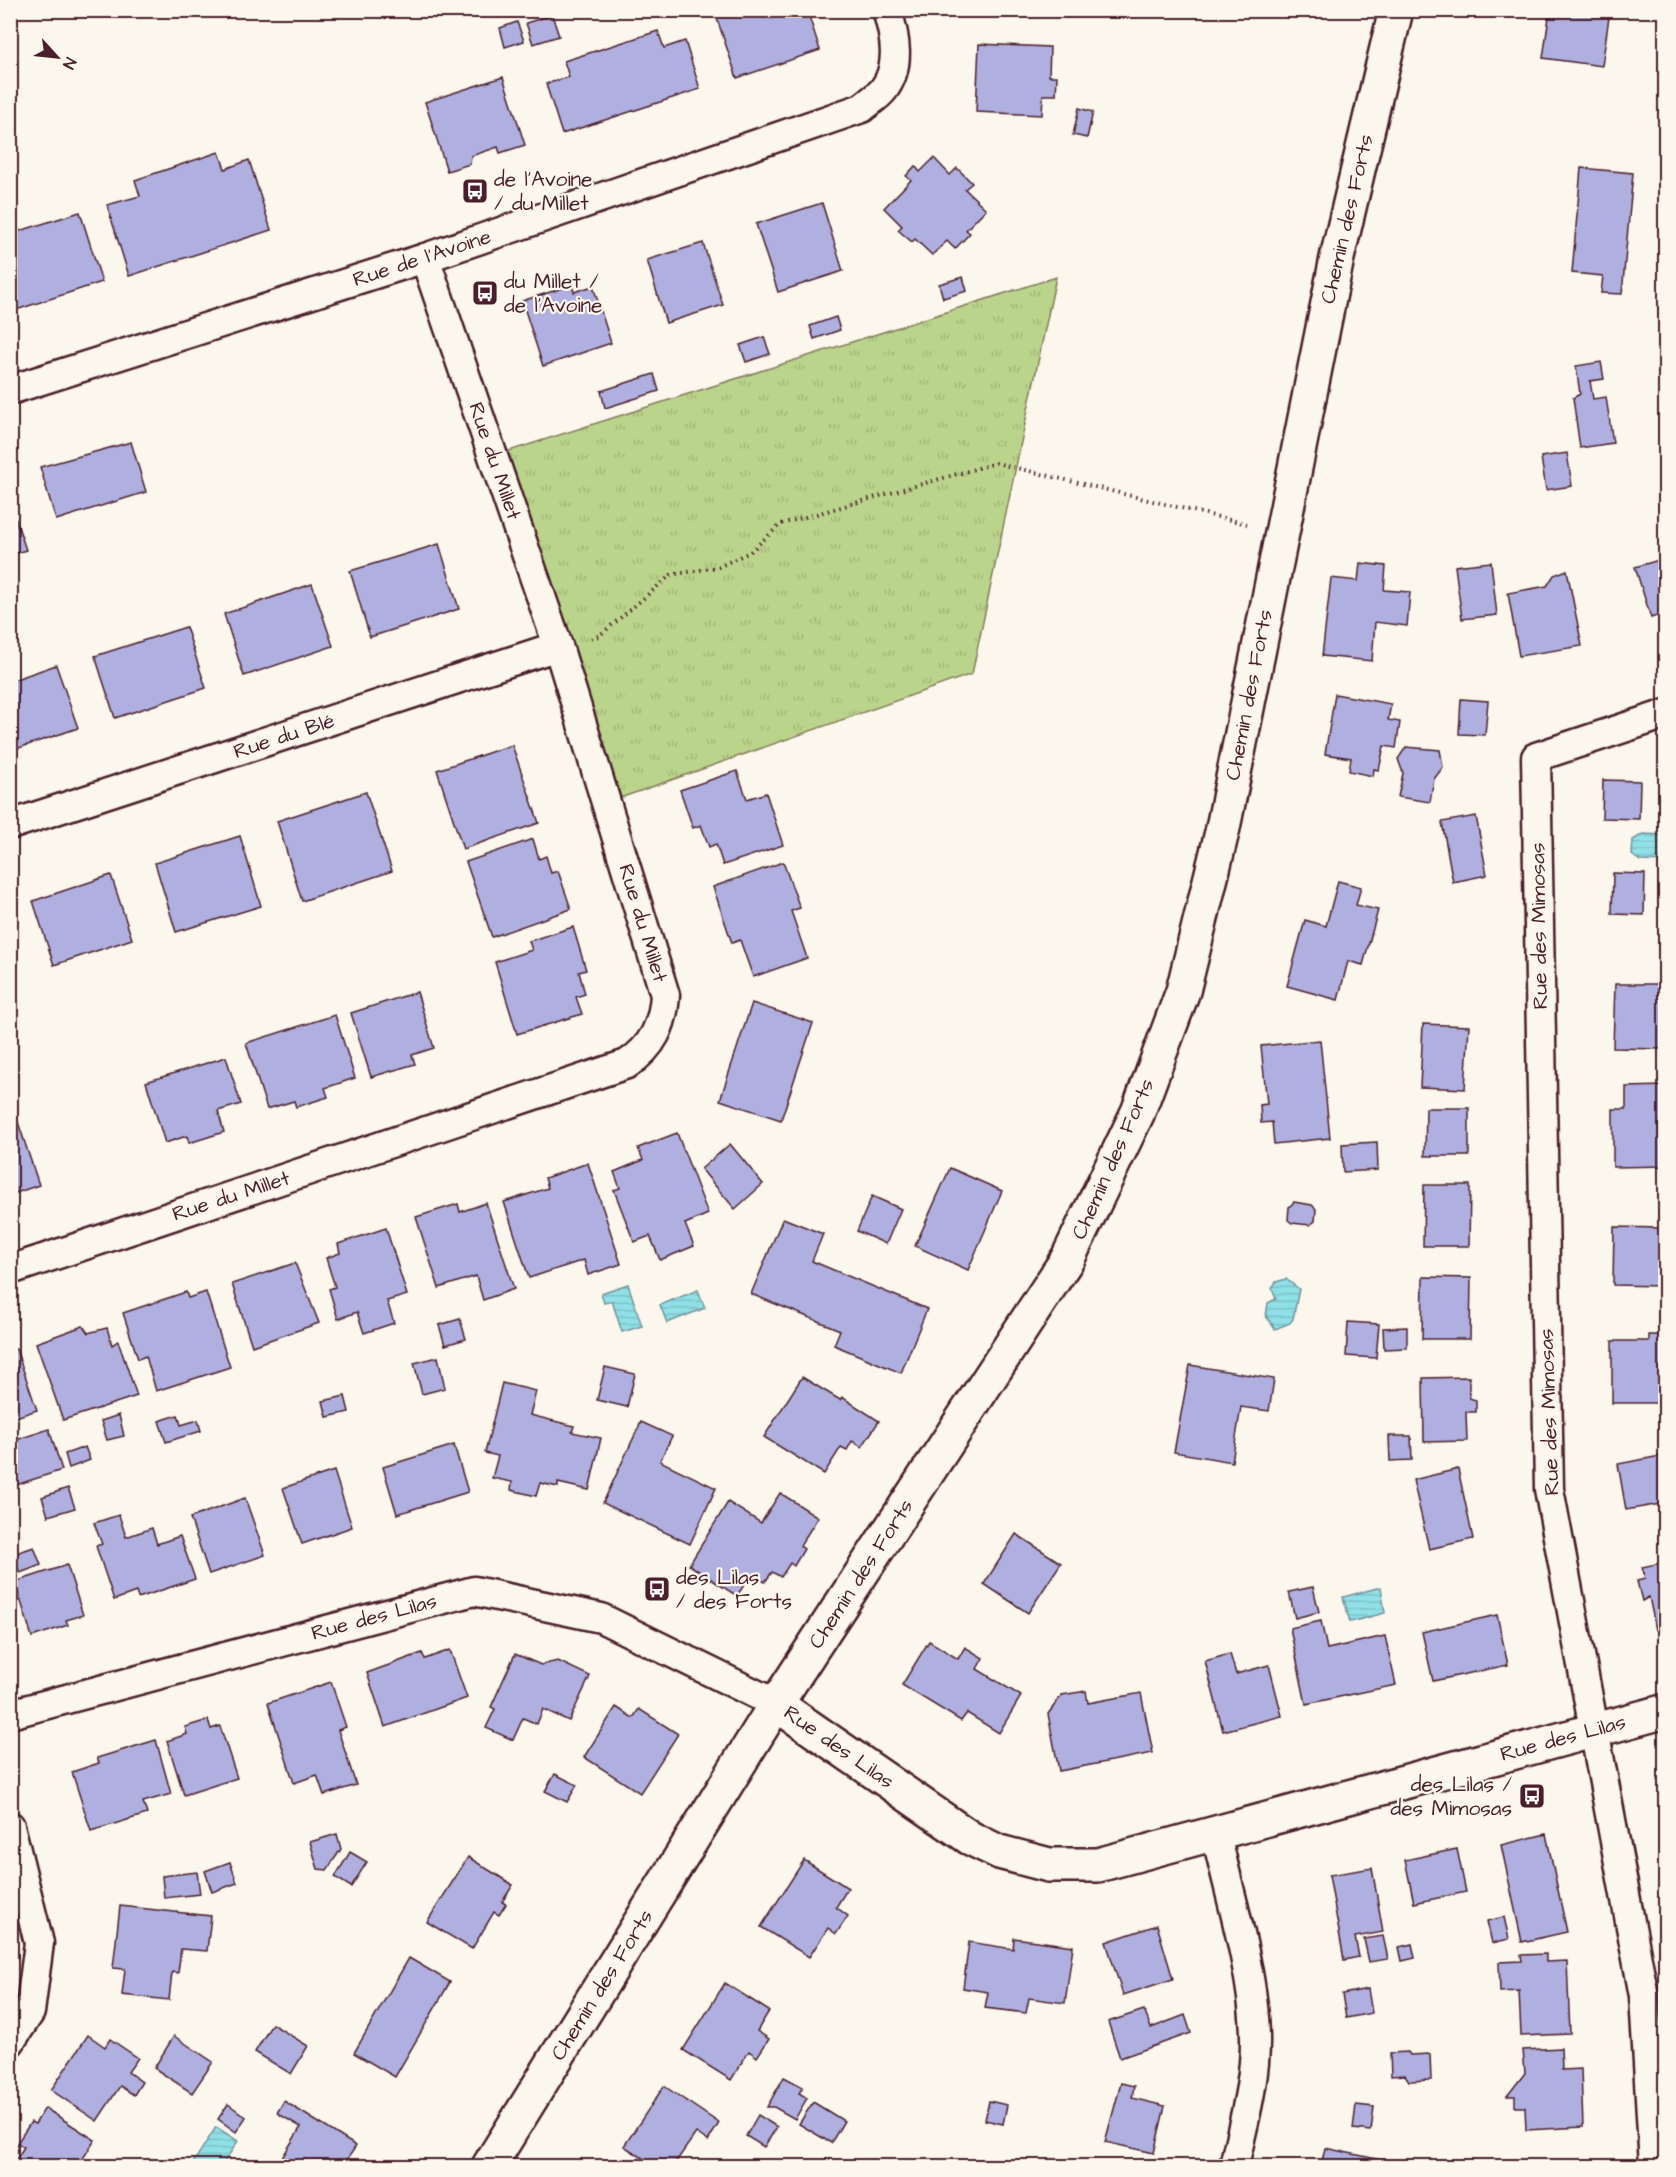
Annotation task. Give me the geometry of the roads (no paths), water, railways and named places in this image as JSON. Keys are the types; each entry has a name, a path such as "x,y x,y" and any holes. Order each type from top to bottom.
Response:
{"street":[{"name":"Rue de l'Avoine","path":"10,390 425,258 862,108 884,90 894,69 895,34 887,10"},
{"name":"Chemin des Forts","path":"489,2166 776,1704 1068,1258 1138,1112 1183,992 1222,828 1337,258 1396,10"},
{"name":"Rue du Millet","path":"10,1270 627,1064 641,1055 652,1042 664,1017 665,994 558,646 425,258"},
{"name":"Rue du Blé","path":"10,825 558,646"},
{"name":"Rue des Mimosas","path":"1654,2166 1644,1996 1629,1901 1549,1488 1536,757 1665,714"},
{"name":"Rue des Lilas","path":"10,1714 474,1591 601,1618 776,1704 970,1838 999,1852 1049,1865 1098,1865 1665,1711"},
{"path":"10,1826 39,1943 30,2012 10,2042"},
{"path":"1216,1834 1254,2006 1256,2039 1251,2086 1234,2166"}],"water":[{"path":"1643,834 1665,835 1665,862 1640,861 1632,855 1633,840"},
{"path":"1286,1279 1299,1289 1293,1319 1290,1323 1275,1329 1266,1316 1268,1303 1276,1299 1272,1288 1276,1282"},
{"path":"628,1284 642,1326 622,1332 612,1301 604,1303 601,1293"},
{"path":"698,1290 705,1308 667,1323 660,1305"},
{"path":"1381,1587 1385,1613 1350,1622 1343,1597"},
{"path":"216,2127 238,2141 222,2166 191,2166"}],"place":[{"name":"de l'Avoine / du Millet","path":"475,191"},
{"name":"du Millet / de l'Avoine","path":"485,293"},
{"name":"des Lilas / des Forts","path":"657,1589"},
{"name":"des Lilas / des Mimosas","path":"1532,1796"}]}
